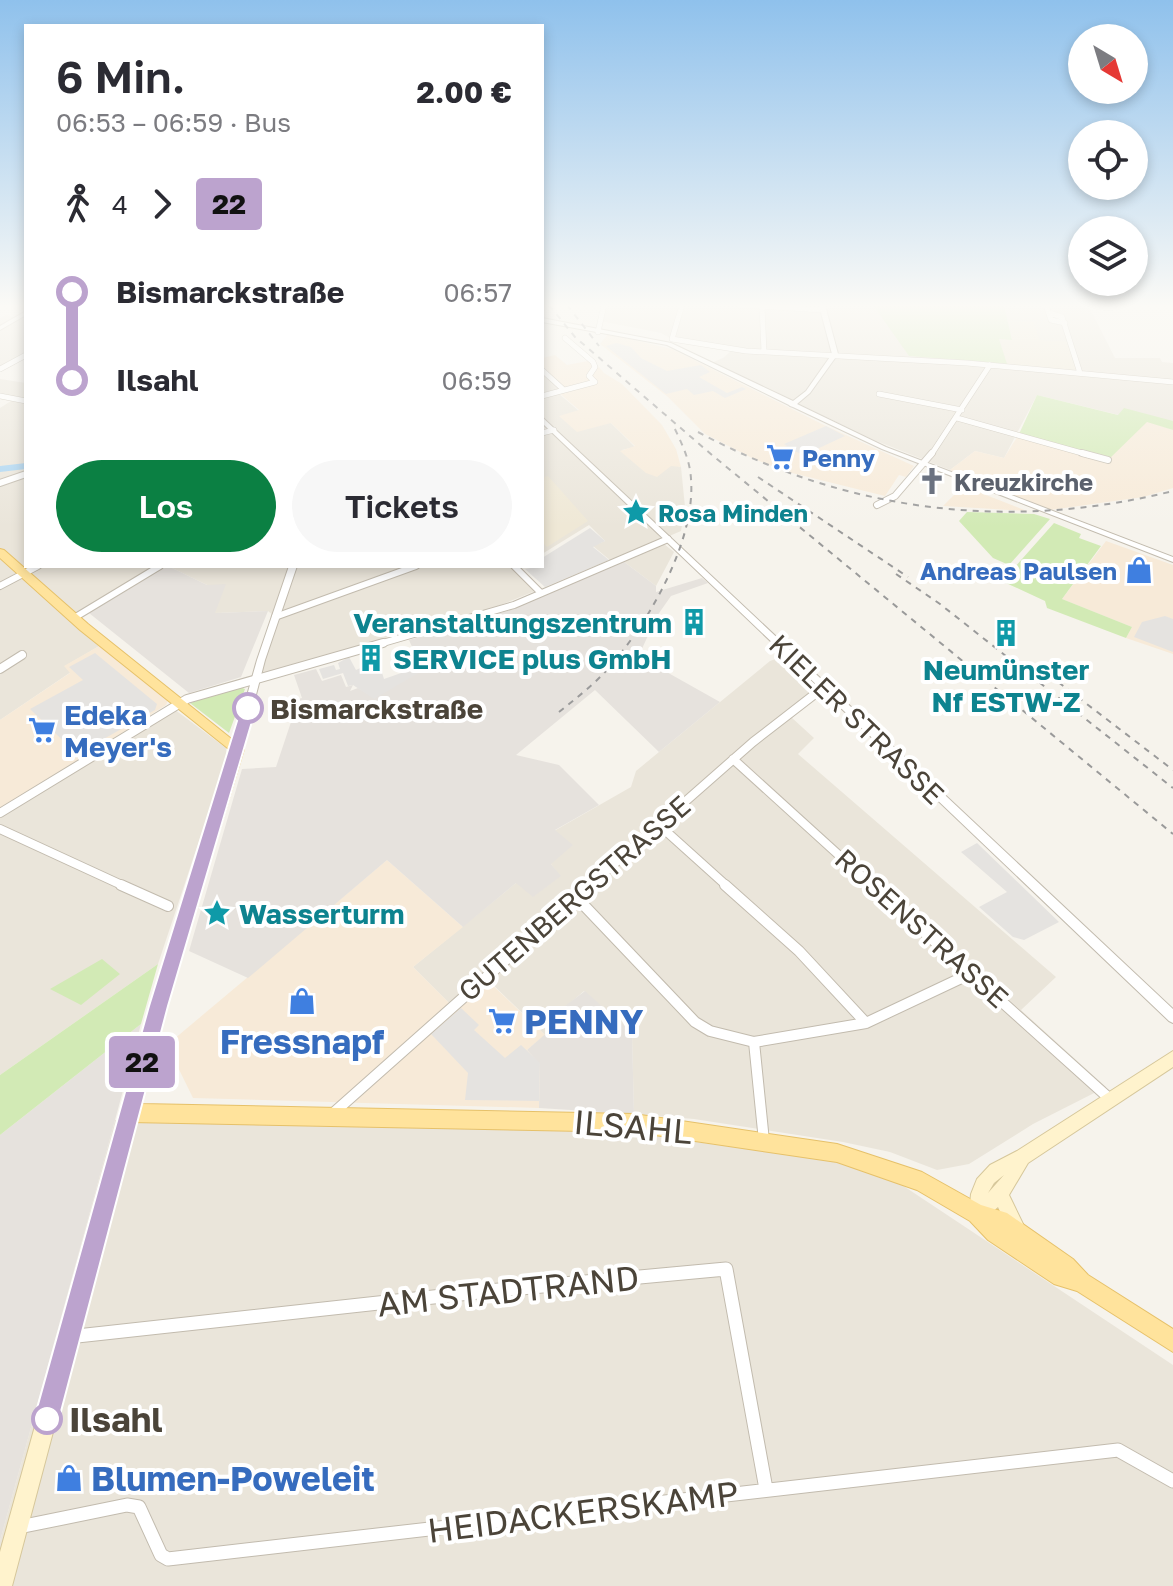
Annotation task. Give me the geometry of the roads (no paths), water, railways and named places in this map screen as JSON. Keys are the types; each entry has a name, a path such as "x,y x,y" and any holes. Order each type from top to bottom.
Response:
{"main road":[{"path":"0,552 74,618 237,749 158,1006 1,1586"},
{"path":"1081,1282 1061,1277 995,1233 977,1214 976,1197 989,1177 1005,1162 1022,1157 1173,1058"},
{"name":"ILSAHL","path":"130,1113 634,1123 837,1153 881,1165 922,1182 977,1214"},
{"path":"977,1214 1000,1193 1022,1157"},
{"path":"1000,1193 1021,1235"},
{"path":"977,1214 1000,1220 1066,1266 1081,1282 1173,1341"}],"street":[{"path":"552,379 564,390"},
{"path":"544,395 588,385 595,382 592,379"},
{"path":"740,379 924,465 1173,560"},
{"path":"792,405 808,392 817,379"},
{"path":"877,505 891,500 919,466 924,465 981,379"},
{"path":"1142,379 1173,382"},
{"path":"879,394 962,410"},
{"path":"0,396 24,401"},
{"path":"957,418 1108,460"},
{"name":"KIELER STRASSE","path":"544,421 1173,1017"},
{"path":"544,432 554,430"},
{"path":"0,483 24,475"},
{"path":"0,813 177,703 484,614 668,539"},
{"path":"0,586 34,568"},
{"path":"74,618 157,568"},
{"path":"237,749 292,568"},
{"path":"275,617 410,568"},
{"path":"516,568 541,593"},
{"path":"0,669 22,655"},
{"name":"GUTENBERGSTRASSE","path":"330,1116 380,1068 658,824 824,687"},
{"name":"ROSENSTRASSE","path":"733,759 1110,1099"},
{"path":"658,824 799,951 866,1023"},
{"path":"0,829 168,906"},
{"path":"577,898 695,1022 710,1031 754,1042 866,1023 972,973"},
{"path":"754,1042 764,1141"},
{"name":"AM STADTRAND","path":"68,1337 726,1269 766,1489"},
{"name":"HEIDACKERSKAMP","path":"19,1527 127,1505 139,1507 161,1555 168,1559 1118,1450 1173,1481"}],"waterway":[{"path":"0,469 24,466"}],"railway":[{"path":"624,379 1173,834"},
{"path":"559,712 594,683 621,653 652,607 677,556 686,529 691,479 683,446 674,427"},
{"path":"698,432 812,481 871,497 930,507 990,511 1050,510 1111,504 1173,491"},
{"path":"758,477 908,577"},
{"path":"896,574 940,604 1173,788"},
{"path":"1049,675 1173,770"}],"place":[{"name":"Penny","path":"780,457"},
{"name":"Kreuzkirche","path":"932,481"},
{"name":"Rosa Minden","path":"636,512"},
{"name":"Andreas Paulsen","path":"1139,570"},
{"name":"Veranstaltungszentrum","path":"694,622"},
{"name":"Neumünster Nf ESTW-Z","path":"1006,633"},
{"name":"SERVICE plus GmbH","path":"371,658"},
{"name":"Bismarckstraße","path":"248,708"},
{"name":"Edeka Meyer's","path":"42,730"},
{"name":"Wasserturm","path":"217,913"},
{"name":"Fressnapf","path":"302,1001"},
{"name":"PENNY","path":"502,1021"},
{"name":"Ilsahl","path":"47,1419"},
{"name":"Blumen-Poweleit","path":"69,1478"}]}
